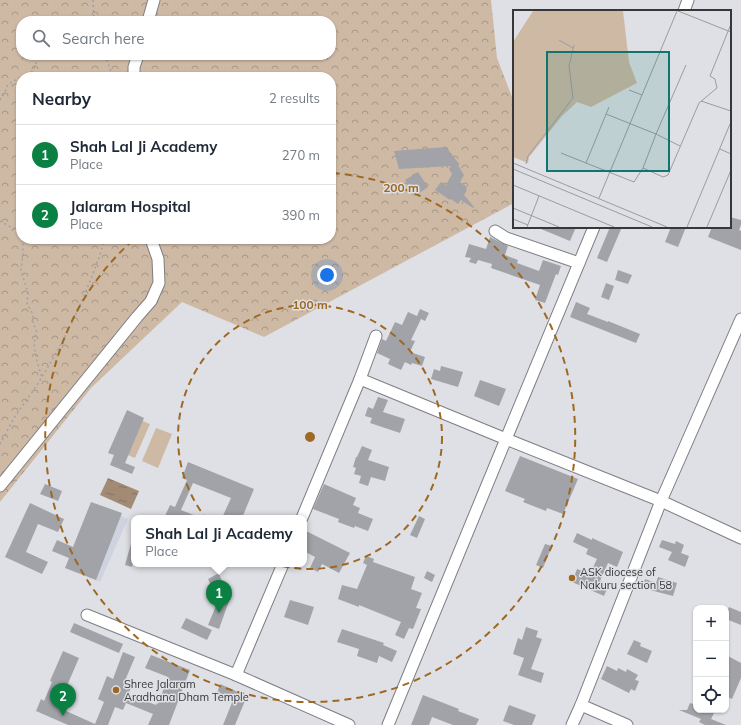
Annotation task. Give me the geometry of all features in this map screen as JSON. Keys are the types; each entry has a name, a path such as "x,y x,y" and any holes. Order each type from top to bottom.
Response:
{"street":[{"path":"149,16 154,0"},
{"path":"684,10 688,0"},
{"path":"134,72 136,60"},
{"path":"388,725 594,228"},
{"path":"495,231 506,238 579,263"},
{"path":"0,486 151,301 159,283 158,259 152,244"},
{"path":"572,725 661,500 741,319"},
{"path":"303,515 360,379 376,336"},
{"path":"360,379 506,439 661,500 741,538"},
{"path":"236,675 282,567"},
{"path":"87,615 236,675 349,725"},
{"path":"581,705 627,725"}],"path":[{"path":"94,0 94,16"},
{"path":"31,72 33,71 37,60"},
{"path":"107,60 110,72"},
{"path":"0,100 8,84 16,80"},
{"path":"0,221 16,230"},
{"path":"23,244 21,270 28,293 27,304 33,314 33,322 37,334 34,338 34,348 42,378"},
{"path":"0,444 17,414 42,378 75,316 97,264 103,244"}],"shaded area":[{"path":"94,505 128,519 100,582 67,567"}],"green space":[{"path":"0,0 491,0 497,58 513,99 513,204 264,337 182,302 91,388 0,502"},
{"path":"133,417 150,424 135,458 118,451"},
{"path":"156,428 172,434 158,468 142,461"}],"water":[{"path":"108,478 139,491 131,509 100,495"}],"building":[{"path":"446,147 460,165 458,165 464,175 460,182 467,187 464,195 474,207 473,208 461,200 458,204 435,190 441,182 446,185 452,174 449,169 451,166 399,169 394,151"},
{"path":"418,172 428,187 415,196 405,180"},
{"path":"731,217 741,220 739,230 741,231 741,250 708,237 712,228 731,228"},
{"path":"538,228 576,228 570,241"},
{"path":"610,228 622,228 607,262 597,258"},
{"path":"671,228 686,228 678,247 665,242"},
{"path":"490,237 508,246 505,255 518,260 517,263 539,271 543,260 561,266 558,275 556,274 545,303 535,300 540,285 491,268 492,264 478,260 476,264 469,262 471,258 465,257 469,244 486,249"},
{"path":"618,270 632,275 628,284 615,280"},
{"path":"606,283 614,286 609,300 601,297"},
{"path":"576,302 590,308 587,314 640,334 636,343 570,317"},
{"path":"420,309 429,313 425,321 421,319 411,340 415,341 410,352 425,357 422,366 412,363 411,365 405,362 401,370 388,364 390,359 377,353 382,339 386,341 395,322 402,325 408,312 417,316"},
{"path":"441,366 463,372 458,387 431,379 434,369 440,371"},
{"path":"480,380 506,389 499,406 474,396"},
{"path":"378,397 388,400 383,412 405,419 400,433 370,423 372,418 365,416 368,407 373,409"},
{"path":"127,410 144,418 125,463 135,467 132,474 110,465 114,455 108,453"},
{"path":"362,446 372,450 368,460 389,467 385,481 371,477 368,486 359,483 361,476 354,474 356,468 353,467"},
{"path":"520,456 578,479 563,514 547,508 546,511 523,502 525,499 505,491"},
{"path":"188,462 254,489 243,515 223,515 231,498 193,483 181,510 194,515 165,515 170,505 175,507 187,480 182,478"},
{"path":"45,484 62,491 58,501 40,494"},
{"path":"324,484 356,498 353,505 360,508 358,513 373,519 368,531 338,522 339,519 313,509"},
{"path":"91,502 122,513 96,580 65,568 69,558 52,551 57,540 73,547"},
{"path":"30,503 64,519 58,532 38,524 26,552 48,562 42,574 5,557"},
{"path":"419,516 425,519 417,538 410,535"},
{"path":"307,532 350,553 339,573 322,564 318,572 310,568 315,557 307,553"},
{"path":"577,533 623,552 617,567 608,563 600,581 609,584 604,596 572,582 577,569 590,574 597,559 586,554 588,549 573,542"},
{"path":"662,540 675,544 676,541 684,545 681,553 689,556 685,567 668,560 672,552 659,547"},
{"path":"131,544 131,567 125,565"},
{"path":"545,544 552,546 543,568 536,565"},
{"path":"366,556 374,559 373,562 415,577 411,589 422,593 416,608 421,609 413,629 409,628 404,639 395,635 401,622 359,605 359,607 338,599 342,585 357,589 367,565 363,563"},
{"path":"427,571 435,575 432,582 424,578"},
{"path":"219,573 229,601 219,629 208,625 218,601 208,579"},
{"path":"658,577 677,583 673,596 642,588 645,579 656,583"},
{"path":"290,600 314,607 308,625 284,617"},
{"path":"729,607 741,612 741,625 729,620"},
{"path":"186,618 212,630 207,640 181,628"},
{"path":"74,623 123,644 119,653 70,632"},
{"path":"526,627 538,631 536,637 542,639 531,669 544,673 541,683 518,675 524,658 513,654 518,638 522,640"},
{"path":"342,629 384,643 383,645 397,651 392,662 379,656 377,663 357,656 359,649 337,642"},
{"path":"634,640 641,643 640,646 652,651 647,663 627,654"},
{"path":"63,651 79,658 66,688 63,687 55,706 95,724 104,702 98,699 107,676 113,679 123,652 135,657 124,683 132,686 128,694 156,705 157,703 158,704 168,677 145,668 151,655 190,670 169,725 148,725 153,714 126,703 123,710 115,707 108,725 68,725 36,711 41,699 44,701 52,682 50,681"},
{"path":"729,657 741,663 741,678 732,699 729,698"},
{"path":"607,666 617,671 618,668 626,672 627,669 638,675 635,680 639,681 635,691 631,689 629,693 601,679"},
{"name":"Shree Jalaram Aradhana Dham Temple","path":"220,684 247,696 235,725 223,725 233,700 217,693"},
{"path":"423,695 459,709 458,711 479,719 476,725 453,725 432,717 429,725 411,725"},
{"path":"690,703 693,704 693,713 714,713 711,719 726,725 705,725 699,722 701,719 679,710 687,710"},
{"path":"509,705 536,715 532,725 514,725 503,721"}],"place":[{"name":"ASK diocese of Nakuru section 58","path":"572,578"},
{"name":"Shah Lal Ji Academy","path":"219,613"},
{"name":"Shree Jalaram Aradhana Dham Temple","path":"116,690"},
{"name":"Jalaram Hospital","path":"63,716"}]}
